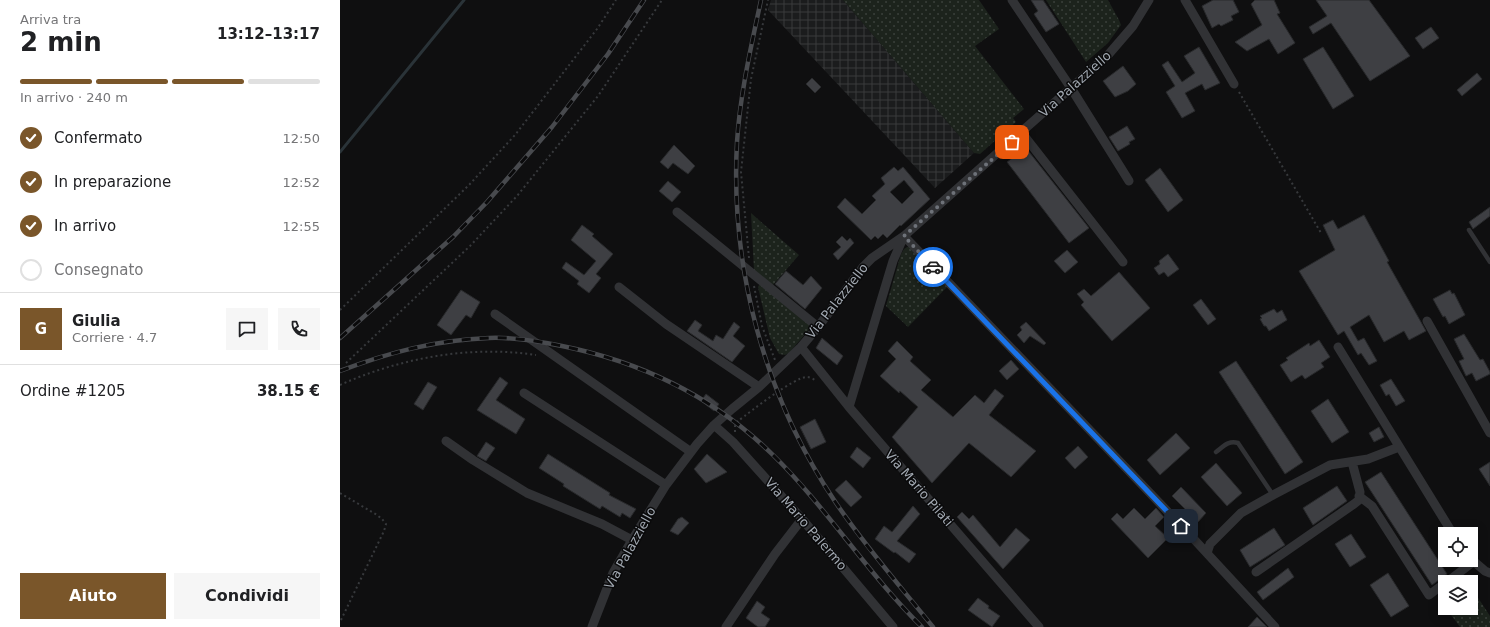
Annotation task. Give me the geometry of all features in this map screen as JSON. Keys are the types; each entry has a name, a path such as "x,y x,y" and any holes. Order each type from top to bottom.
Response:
{"street":[{"path":"1012,0 1071,88 1129,181"},
{"name":"Via Palazziello","path":"592,627 613,573 632,540 666,485 714,425 759,387 801,347 863,267 872,258 904,236 1022,133 1113,50 1133,26 1149,0"},
{"path":"1184,0 1234,84"},
{"path":"1022,133 1123,262"},
{"path":"677,212 818,327"},
{"path":"849,407 893,260 904,236 1275,627"},
{"path":"619,287 666,324 759,387"},
{"path":"495,314 691,452"},
{"path":"1427,321 1490,433"},
{"name":"Via Mario Pilati","path":"801,347 849,407 1039,627"},
{"path":"1338,347 1449,527"},
{"path":"524,392 666,485"},
{"name":"Via Mario Palermo","path":"714,425 733,442 802,519 893,627"},
{"path":"446,441 473,460 528,493 602,524 632,540"},
{"path":"1206,553 1210,544 1241,513 1273,495 1330,465 1368,459 1399,447"},
{"path":"1256,572 1359,500 1360,492 1352,462"},
{"path":"1359,496 1372,506 1430,595 1438,589"},
{"path":"726,627 775,554 802,519"},
{"path":"1478,564 1490,573"},
{"path":"1455,575 1464,567"}],"lane":[{"path":"1468,230 1490,262"},
{"path":"1216,452 1228,443 1238,443 1273,495"}],"path":[{"path":"340,310 469,185 515,135 588,42 616,0"},
{"path":"346,362 470,246 518,196 598,96 662,0"},
{"path":"768,0 751,79 741,172 750,272 762,326 779,369"},
{"path":"1234,84 1322,233"},
{"path":"340,385 407,362 438,356 482,352 525,353 538,355"},
{"path":"738,437 735,434 735,426 738,421 782,390 804,377 808,377 818,383"},
{"path":"340,493 377,515 386,524 340,622"}],"shaded area":[{"path":"771,0 843,0 974,153 935,188 768,10"},
{"path":"843,0 979,0 999,29 975,46 1024,109 1013,118 1016,122 980,154 974,153"},
{"path":"1046,0 1108,0 1121,25 1108,43 1086,62"},
{"path":"751,213 799,255 772,286 754,270"},
{"path":"907,247 912,247 948,286 908,327 886,306 901,254"},
{"path":"759,285 813,325 789,353 785,355 779,354 770,338 758,287"},
{"path":"1478,598 1490,616 1490,627 1460,627 1451,615 1478,615"}],"building":[{"path":"1031,0 1043,0 1059,24 1046,32 1034,14 1038,11"},
{"path":"1213,0 1233,0 1239,12 1231,16 1233,20 1221,26 1219,24 1212,28 1202,6"},
{"path":"1255,0 1274,0 1280,13 1277,14 1295,43 1278,54 1269,39 1247,51 1235,42 1262,25 1251,4"},
{"path":"1316,0 1369,0 1410,56 1370,81 1331,23 1313,34 1309,27 1327,16"},
{"path":"1431,27 1439,38 1423,49 1415,38"},
{"path":"1199,47 1220,83 1205,90 1202,84 1185,93 1195,111 1182,118 1166,92 1175,86 1162,65 1168,61 1182,82 1195,73 1184,56"},
{"path":"1323,47 1354,96 1333,109 1303,59"},
{"path":"1123,66 1136,84 1128,91 1115,97 1103,81"},
{"path":"1477,73 1482,79 1462,96 1457,90"},
{"path":"812,78 821,87 815,93 806,84"},
{"path":"1127,126 1135,139 1129,142 1130,144 1118,151 1109,137"},
{"path":"674,145 695,166 688,174 673,163 668,169 660,162"},
{"path":"1026,148 1089,228 1069,243 1007,162"},
{"path":"894,167 898,171 903,167 930,199 887,238 883,234 878,239 875,236 871,240 837,207 845,198 862,214 876,200 872,196 885,184 881,178","holes":["904,180 914,192 902,204 890,192"]},
{"path":"1160,168 1183,200 1168,212 1145,180"},
{"path":"668,181 681,192 672,202 659,191"},
{"path":"1490,207 1490,216 1473,229 1469,222"},
{"path":"1364,215 1389,261 1387,262 1426,331 1409,340 1404,331 1384,342 1369,315 1350,327 1358,341 1364,338 1377,361 1369,365 1361,353 1358,355 1344,331 1338,335 1299,271 1335,250 1323,225 1333,220 1338,229"},
{"path":"582,225 594,234 592,236 613,254 596,274 601,278 589,293 577,284 579,281 562,268 566,262 584,275 596,261 571,240"},
{"path":"842,236 847,241 850,238 854,243 838,260 833,254 841,247 836,242"},
{"path":"1067,250 1078,262 1065,273 1054,261"},
{"path":"1168,254 1179,269 1168,277 1164,272 1159,275 1154,268 1160,264 1159,261"},
{"path":"786,271 803,285 811,276 822,288 805,309 775,284"},
{"path":"1119,272 1150,308 1112,341 1081,305 1084,302 1077,294 1084,289 1091,296"},
{"path":"461,290 480,302 471,318 466,315 451,335 437,325"},
{"path":"1450,290 1452,294 1454,293 1465,315 1449,324 1445,316 1443,317 1433,299"},
{"path":"1201,299 1216,319 1208,325 1193,305"},
{"path":"1274,309 1277,313 1282,310 1287,320 1269,331 1266,326 1264,326 1260,316"},
{"path":"695,320 702,325 698,331 713,341 716,335 723,339 734,322 740,327 733,336 745,346 732,362 687,331"},
{"path":"1026,322 1046,343 1044,345 1030,336 1024,343 1017,335 1022,330 1020,327"},
{"path":"1464,334 1480,360 1483,359 1490,372 1490,374 1476,381 1472,373 1466,376 1459,361 1464,359 1454,339"},
{"path":"822,338 843,356 837,365 816,348"},
{"path":"1319,340 1330,357 1321,363 1324,367 1305,379 1302,375 1291,382 1280,365 1288,360 1286,358 1309,343 1310,346"},
{"path":"897,341 913,357 910,361 931,380 921,390 953,417 975,395 984,403 995,389 1004,396 989,415 1036,451 1011,477 969,443 932,483 892,437 918,407 880,376 896,359 888,351"},
{"path":"1011,360 1019,369 1007,380 999,371"},
{"path":"1236,361 1303,462 1285,474 1219,372"},
{"path":"500,377 508,383 496,400 525,419 516,434 477,410"},
{"path":"1391,379 1405,401 1396,406 1389,394 1386,396 1380,385"},
{"path":"428,382 437,387 423,410 414,404"},
{"path":"706,394 719,404 714,411 701,401"},
{"path":"1328,399 1349,432 1332,443 1311,411"},
{"path":"815,419 826,442 811,449 800,427"},
{"path":"1379,427 1384,437 1374,442 1369,433"},
{"path":"1176,433 1190,448 1160,475 1147,460"},
{"path":"486,442 495,448 486,461 477,456"},
{"path":"1078,446 1088,457 1075,469 1065,458"},
{"path":"857,447 871,458 863,468 850,457"},
{"path":"548,454 610,493 609,495 636,509 630,518 622,513 620,517 602,506 600,509 563,486 564,484 539,468"},
{"path":"707,454 727,472 706,483 694,469"},
{"path":"1490,462 1490,486 1479,469"},
{"path":"1216,463 1242,493 1227,506 1201,477"},
{"path":"1381,472 1438,560 1438,567 1442,567 1447,574 1438,575 1438,581 1432,585 1365,482"},
{"path":"846,480 862,497 851,507 835,490"},
{"path":"1337,486 1347,501 1313,525 1303,508"},
{"path":"1181,487 1206,513 1198,522 1172,496"},
{"path":"913,506 920,514 897,541 916,554 909,563 875,539 884,526 892,532"},
{"path":"1134,508 1145,519 1156,508 1164,517 1155,526 1168,538 1148,558 1111,519 1117,513 1123,519"},
{"path":"962,512 969,519 973,515 1000,547 1016,528 1030,540 1003,569 957,517"},
{"path":"682,517 689,523 678,535 670,531 678,519"},
{"path":"1274,528 1285,545 1250,567 1240,550"},
{"path":"1351,534 1366,557 1350,567 1335,544"},
{"path":"1288,568 1294,577 1263,600 1257,592"},
{"path":"1388,573 1409,606 1391,617 1370,585"},
{"path":"978,598 989,606 988,608 1000,616 992,627 968,610"},
{"path":"757,601 765,607 761,613 770,619 765,627 758,627 746,618"},
{"path":"1257,617 1267,627 1248,627"}],"waterway":[{"path":"340,152 464,0"}],"railway":[{"path":"340,338 453,237 487,202 552,127 608,54 644,0"},
{"path":"761,0 746,71 738,124 736,190 740,237 747,284 757,331 772,376 790,420 811,463 836,503 859,535 933,627"},
{"path":"340,371 377,358 432,344 469,339 508,338 544,342 592,353 649,372 676,385 727,416 773,455 793,475 902,607 922,627"}],"way so far":[{"path":"933,267 904,236 1012,142"}],"route":[{"path":"933,267 1181,526"}]}
